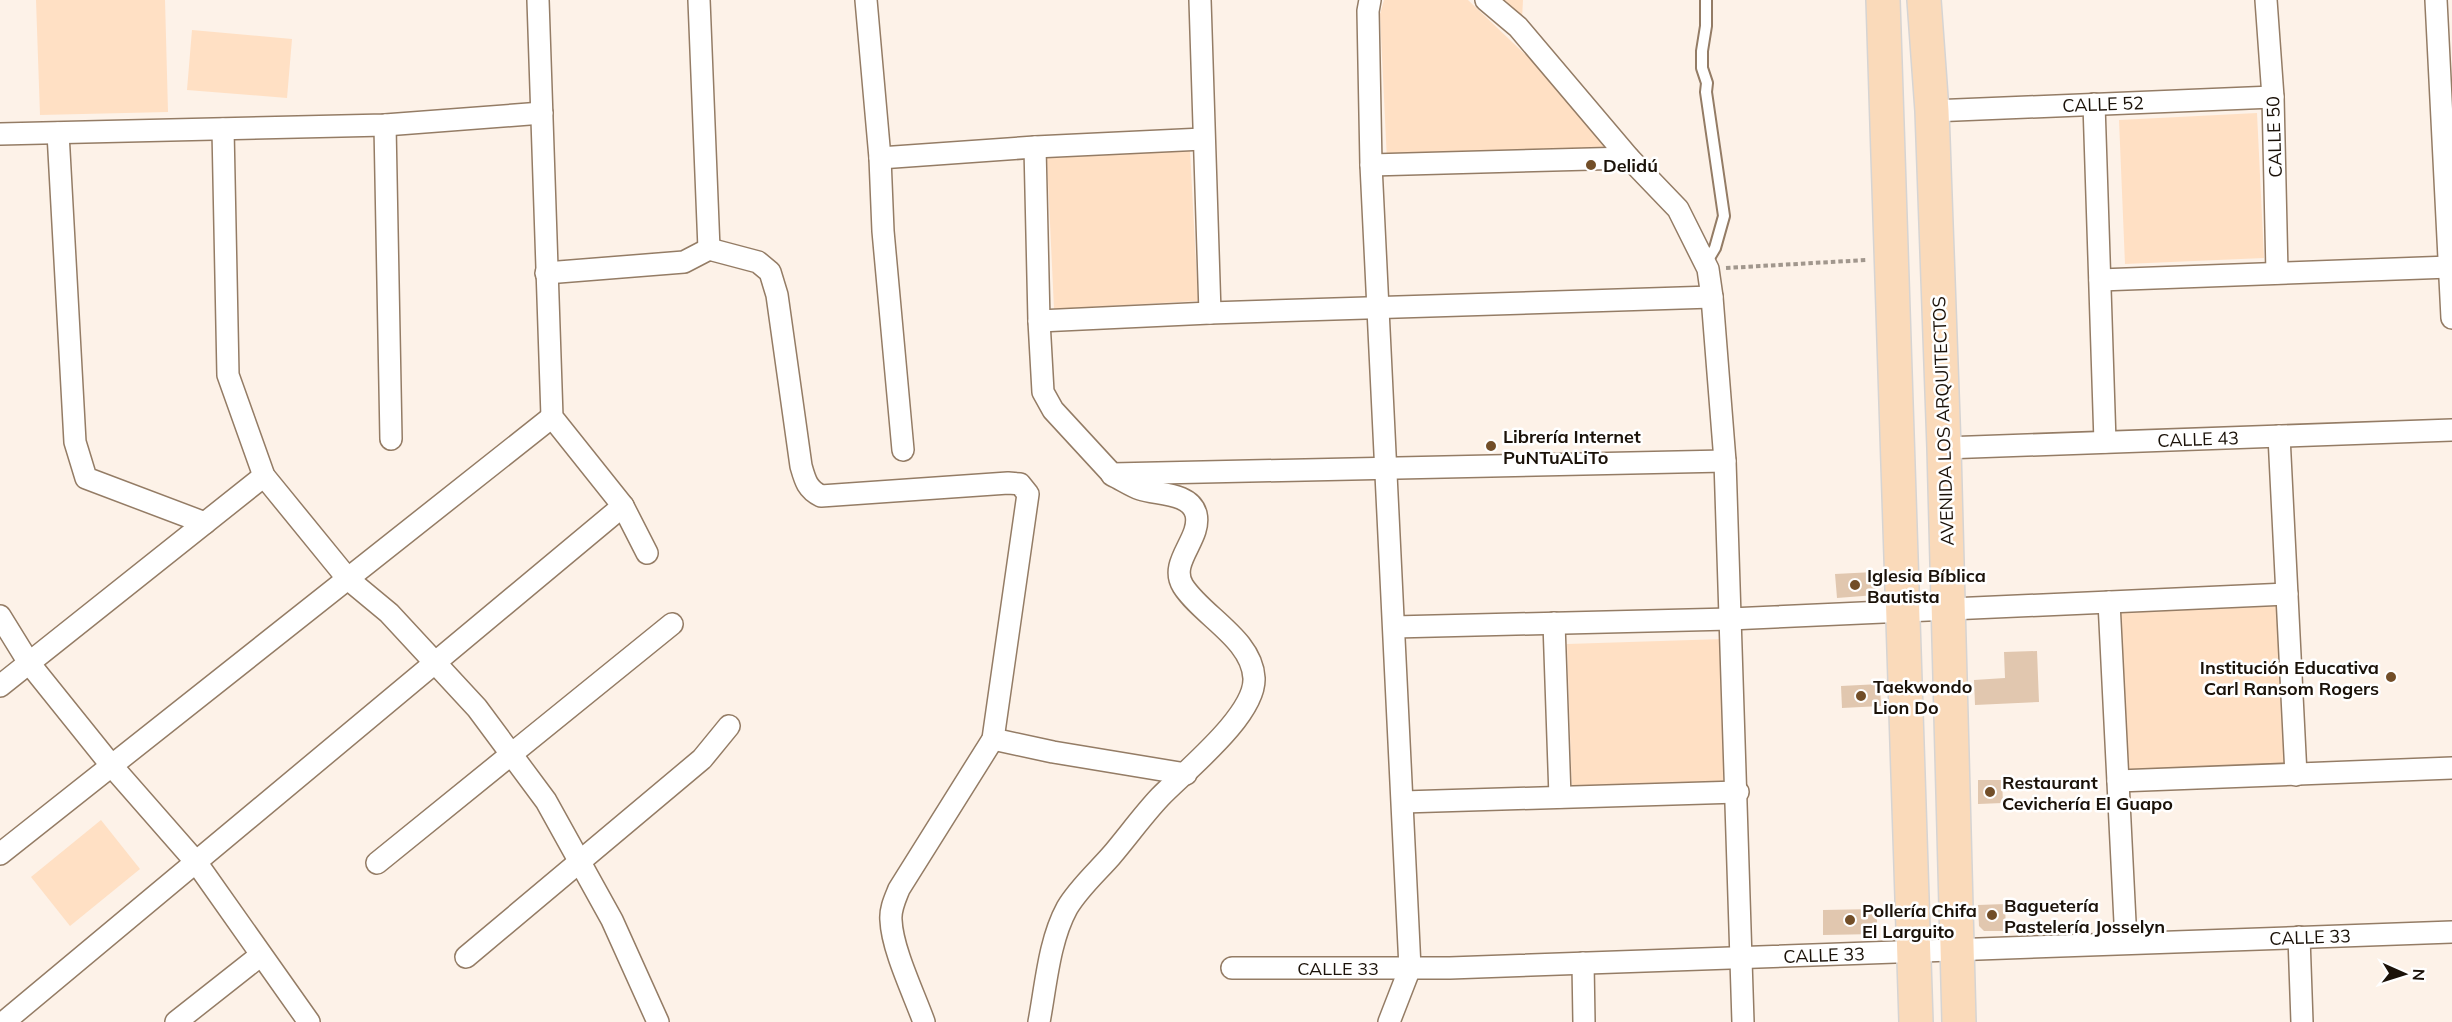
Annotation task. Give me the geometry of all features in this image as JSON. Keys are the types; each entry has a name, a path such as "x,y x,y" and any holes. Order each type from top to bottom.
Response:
{"main road":[{"path":"1883,0 1916,1022"},
{"name":"AVENIDA LOS ARQUITECTOS","path":"1924,0 1932,111 1944,448 1959,1022"}],"street":[{"path":"538,0 552,417 623,506 647,553"},
{"path":"699,0 709,249"},
{"path":"866,0 880,158 883,231 903,450"},
{"path":"1200,0 1210,313"},
{"path":"1370,0 1368,11 1371,165 1410,968 1389,1022"},
{"path":"1486,0 1518,27 1629,158 1678,209 1706,266 1712,297 1725,461 1743,1022"},
{"name":"CALLE 50","path":"2266,0 2273,97 2277,273"},
{"path":"2436,0 2452,318"},
{"name":"CALLE 52","path":"1932,111 2273,97"},
{"path":"2094,104 2105,442"},
{"path":"0,134 385,124 542,113"},
{"path":"385,124 392,439"},
{"path":"223,129 228,375 264,476 348,579 389,613 477,708 546,801 612,920 658,1022"},
{"path":"58,133 75,441 86,478 205,523"},
{"path":"880,158 1035,147 1203,139"},
{"path":"1035,147 1043,392 1053,410 1112,474 1141,489 1187,501 1196,513 1196,531 1181,558 1180,581 1192,600 1229,633 1245,652 1254,678 1247,703 1227,730 1186,774 1161,796 1068,907 1057,932 1039,1022"},
{"path":"1371,165 1629,158"},
{"path":"546,273 684,262 709,249 758,262 770,272 777,295 801,466 806,483 812,492 821,496 1008,483 1020,484 1028,494 993,739 899,889 893,904 891,921 899,953 924,1022"},
{"path":"2100,280 2450,267"},
{"path":"1039,321 1210,313 1712,297"},
{"path":"0,854 552,417"},
{"name":"CALLE 43","path":"1944,448 2452,430"},
{"path":"2279,436 2296,775"},
{"path":"1112,474 1725,461"},
{"path":"0,686 264,476"},
{"path":"4,1022 623,506"},
{"path":"1394,627 1730,619 2287,594"},
{"path":"2109,603 2126,942"},
{"path":"0,616 29,663 111,765 196,862 309,1022"},
{"path":"1554,623 1560,797"},
{"path":"377,863 672,624"},
{"path":"466,957 702,759 729,726"},
{"path":"993,739 1053,752 1186,774"},
{"path":"2118,782 2452,768"},
{"path":"1403,802 1737,792"},
{"name":"CALLE 33","path":"1232,968 1410,968 1583,963 2452,932"},
{"path":"2299,937 2302,1022"},
{"path":"176,1022 261,955"},
{"path":"1583,963 1584,1022"}],"lane":[{"path":"1706,0 1702,68 1707,83 1706,92 1724,216 1715,248 1706,266"}],"path":[{"path":"1706,266 1892,258"}],"shaded area":[{"path":"36,0 165,0 168,112 40,115"},
{"path":"1384,0 1468,0 1551,79 1618,153 1387,161 1380,14"},
{"path":"1501,0 1523,0 1522,19"},
{"path":"192,30 292,39 287,98 187,90"},
{"path":"2257,113 2264,258 2125,264 2119,120"},
{"path":"1190,151 1198,301 1054,309 1047,158"},
{"path":"2280,606 2296,775 2118,781 2118,613"},
{"path":"1723,639 1723,785 1572,793 1567,644"},
{"path":"101,820 140,869 70,926 31,877"}],"building":[{"name":"Iglesia Bíblica Bautista","path":"1874,572 1876,595 1837,598 1835,574"},
{"path":"2037,651 2039,702 1975,705 1974,680 2005,678 2004,652"},
{"name":"Taekwondo Lion Do","path":"1880,684 1881,706 1842,708 1841,686"},
{"name":"Restaurant Cevichería El Guapo","path":"1978,780 2002,780 2003,803 1978,804"},
{"name":"Baguetería Pastelería Josselyn","path":"2005,904 2006,931 1984,931 1979,926 1978,905"},
{"name":"Pollería Chifa El Larguito","path":"1877,909 1877,934 1823,935 1823,910"}],"place":[{"name":"Delidú","path":"1591,165"},
{"name":"Librería Internet PuNTuALiTo","path":"1491,446"},
{"name":"Iglesia Bíblica Bautista","path":"1855,585"},
{"name":"Institución Educativa Carl Ransom Rogers","path":"2391,677"},
{"name":"Taekwondo Lion Do","path":"1861,696"},
{"name":"Restaurant Cevichería El Guapo","path":"1990,792"},
{"name":"Baguetería Pastelería Josselyn","path":"1992,915"},
{"name":"Pollería Chifa El Larguito","path":"1850,920"}]}
